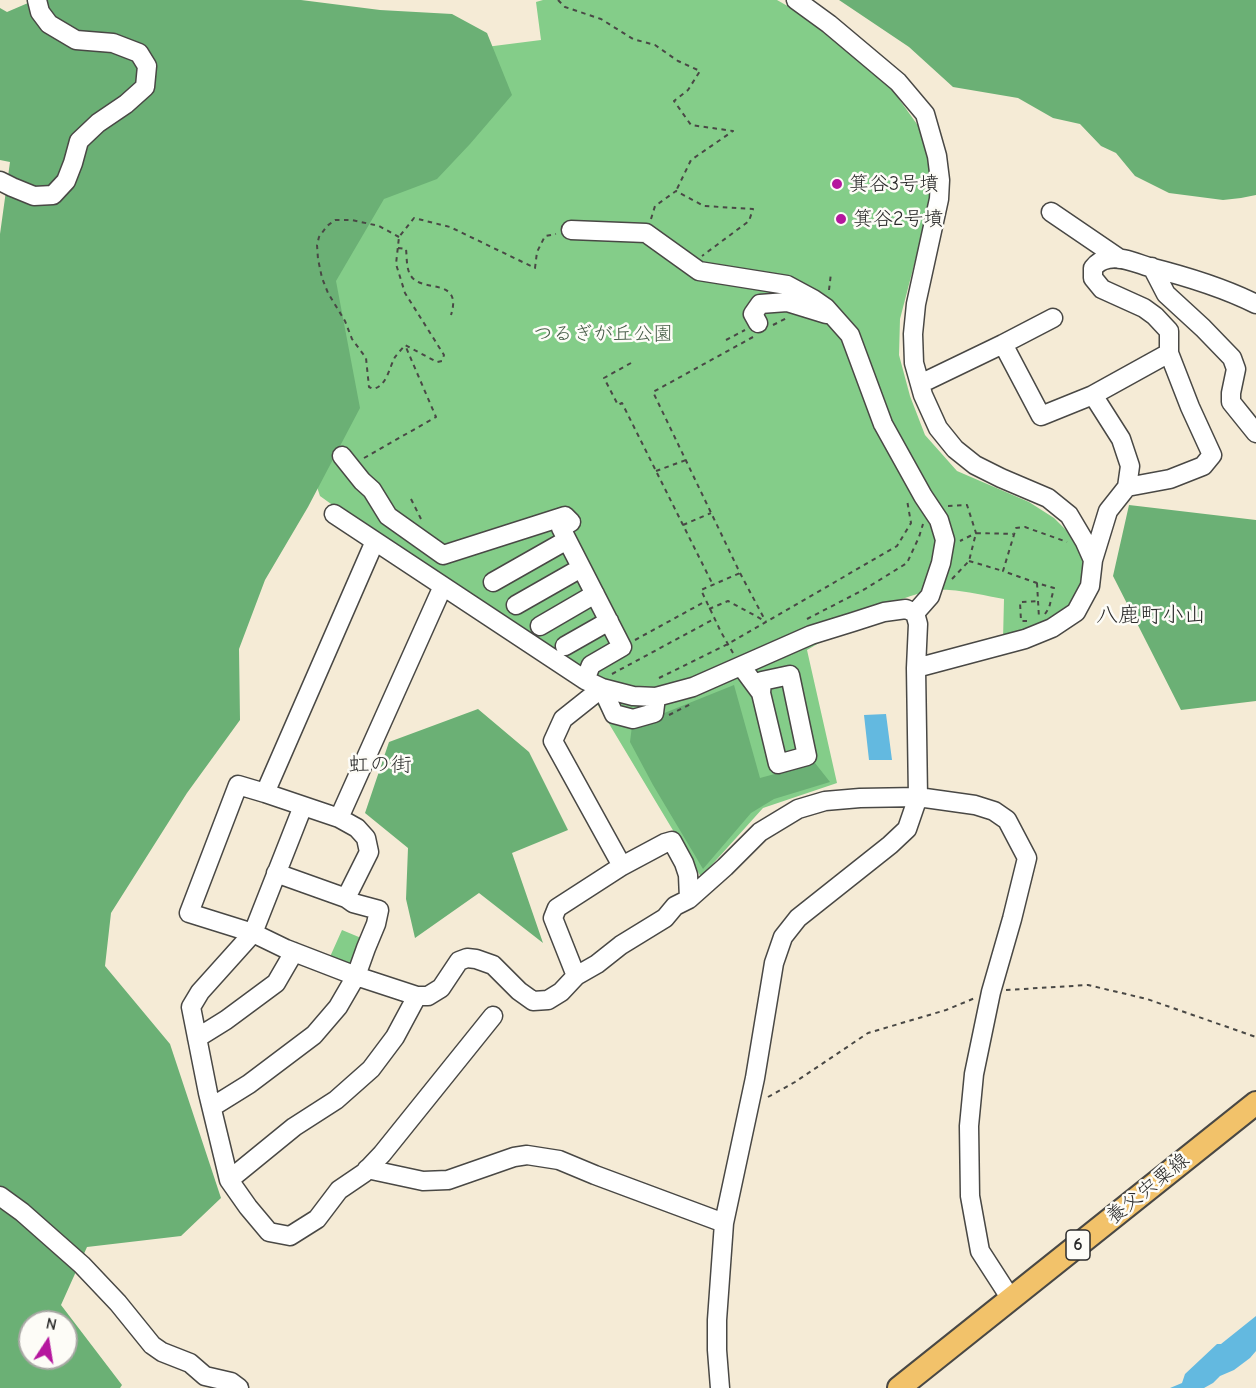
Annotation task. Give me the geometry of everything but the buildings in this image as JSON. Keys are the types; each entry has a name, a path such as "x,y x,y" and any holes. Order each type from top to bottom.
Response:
{"main road":[{"name":"養父宍粟線","path":"899,1388 1256,1102"}],"street":[{"path":"0,181 34,196 53,195 66,181 79,141 98,123 126,104 145,87 147,66 139,52 113,43 76,40 49,24 40,12 37,0"},
{"path":"796,0 829,24 898,82 926,114 937,156 940,180 939,199 916,304 913,334 914,363 923,395 938,428 955,449 975,465 1048,498 1070,515 1093,560"},
{"path":"1051,212 1120,258 1181,275 1243,297 1256,304"},
{"path":"571,230 646,233 699,271 788,285 813,299 834,316 850,335 884,424 939,520 945,540 941,563 930,596 915,613"},
{"path":"1120,258 1098,262 1093,268 1093,278 1102,289 1155,315 1169,331 1169,353 1212,455 1203,466 1170,479 1127,487"},
{"path":"1152,267 1166,294 1232,358 1236,369 1231,402 1256,433"},
{"path":"762,328 753,314 760,304 787,302 834,316"},
{"path":"920,384 1053,318"},
{"path":"1003,344 1041,416 1093,395 1169,353"},
{"path":"916,668 1025,639 1052,628 1076,612 1090,586 1093,560 1108,511 1127,487 1130,466 1121,439 1093,395"},
{"path":"346,461 372,490 388,516 443,555 565,516 571,522 561,528 622,647 591,665 594,684"},
{"path":"334,514 594,684 633,696 656,697 693,687 811,635 874,615 906,609 915,613"},
{"path":"493,582 567,540"},
{"path":"265,793 375,541"},
{"path":"516,605 581,568"},
{"path":"339,818 443,586"},
{"path":"540,626 595,594"},
{"path":"720,1388 717,1320 724,1223 750,1106 774,963 783,937 798,918 907,829 918,797 916,668 918,624 915,613"},
{"path":"565,646 609,621"},
{"path":"741,666 761,693"},
{"path":"594,684 563,719 553,741 622,866"},
{"path":"346,898 369,852 366,838 357,828 339,818 238,785 189,913 253,933 356,976 417,996 429,996 441,988 459,961 467,958 494,965 519,992 532,1001 548,1000 561,992 576,976 665,918 675,906 689,899 725,867 760,832 798,809 825,801 918,797 975,805 994,811 1007,820 1027,858 991,992 974,1074 969,1126 970,1196 980,1251 1011,1299"},
{"path":"303,806 253,933 200,992 191,1007 208,1093 229,1180 269,1232 290,1236 317,1219 339,1190 364,1173 382,1154 493,1016"},
{"path":"576,976 553,918 557,908 622,866 672,841 688,875 689,899"},
{"path":"212,1107 249,1084 314,1035 338,1007 356,976 376,924 379,910 353,903 346,898 276,873"},
{"path":"197,1038 276,983 294,952"},
{"path":"229,1180 294,1127 336,1100 372,1069 395,1037 417,996"},
{"path":"367,1169 423,1181 448,1180 514,1157 527,1155 559,1160 595,1176 724,1223"},
{"path":"0,1196 22,1212 82,1266 118,1303 152,1345 162,1352 190,1363 205,1376 231,1382 239,1388"}],"path":[{"path":"558,0 565,7 601,19 633,39 655,45 678,61 700,71 688,90 674,101 691,125 733,131 691,160 676,191 655,206 646,233"},
{"path":"676,191 704,206 753,209 749,221 690,264"},
{"path":"405,345 436,362 442,361 444,355 405,293 396,264 399,237 414,218 450,227 535,268 537,252 545,236 571,230"},
{"path":"399,237 379,226 352,220 335,220 319,237 317,245 322,278 328,293 345,321 352,339 366,358 369,387 379,388 395,358 405,345"},
{"path":"398,248 406,249 407,267 411,278 420,283 442,288 452,296 454,301 451,315"},
{"path":"766,622 653,392 762,328 804,308"},
{"path":"726,340 762,328"},
{"path":"346,461 436,417 405,345"},
{"path":"632,363 604,378 618,405 622,403 713,585"},
{"path":"656,471 686,460"},
{"path":"659,678 728,644 897,546 911,523 907,500"},
{"path":"804,620 865,589 907,563 919,537 929,505 967,505 976,533 969,561 1054,588 1049,608 1039,624 1037,583"},
{"path":"683,525 711,513"},
{"path":"1003,571 1016,528 1025,528 1067,542"},
{"path":"976,533 1014,534"},
{"path":"740,573 700,590 741,666"},
{"path":"622,647 706,601"},
{"path":"709,609 728,601 766,622"},
{"path":"1030,620 1021,621 1020,602 1038,601"},
{"path":"594,684 714,619"},
{"path":"750,1106 795,1082 868,1033 946,1010 991,992 1089,985 1148,999 1256,1037"}],"green space":[{"path":"35,0 301,0 380,10 452,14 487,33 512,95 437,179 384,199 336,281 360,408 308,507 265,580 239,649 240,720 187,793 111,913 105,966 170,1044 221,1198 181,1236 87,1247 61,1305 65,1310 18,1310 18,1370 78,1370 78,1327 122,1385 120,1388 0,1388 0,234 10,162 0,160 0,8 7,12"},
{"name":"つるぎが丘公園","path":"543,0 777,0 798,12 889,85 919,127 927,150 932,177 927,215 900,319 899,355 910,396 925,435 957,471 1029,502 1054,518 1075,539 1083,562 1081,583 1071,607 1049,625 1003,640 1004,599 949,590 914,595 895,602 807,650 837,783 763,808 701,877 596,702 578,682 320,496 270,345 478,48 541,40 536,2"},
{"path":"839,0 1256,0 1256,195 1223,200 1169,193 1135,176 1116,153 1101,146 1080,124 1053,118 1018,98 953,87 909,47"},
{"path":"1129,505 1256,520 1256,701 1181,710 1113,576"},
{"path":"734,685 760,778 815,763 830,782 774,799 751,813 703,869 630,742 632,726"},
{"path":"478,709 529,752 568,830 512,853 543,943 479,893 415,938 406,899 408,848 365,813 389,742"},
{"path":"342,930 366,940 353,969 329,959"}],"water":[{"path":"886,714 892,760 869,760 864,715"},
{"path":"1256,1316 1256,1351 1250,1358 1204,1388 1170,1388 1182,1383 1185,1374 1217,1344 1221,1344"}],"place":[{"name":"箕谷3号墳","path":"837,184"},
{"name":"箕谷2号墳","path":"841,219"}],"district":[{"name":"八鹿町小山","path":"1151,616"},
{"name":"虹の街","path":"380,765"}]}
